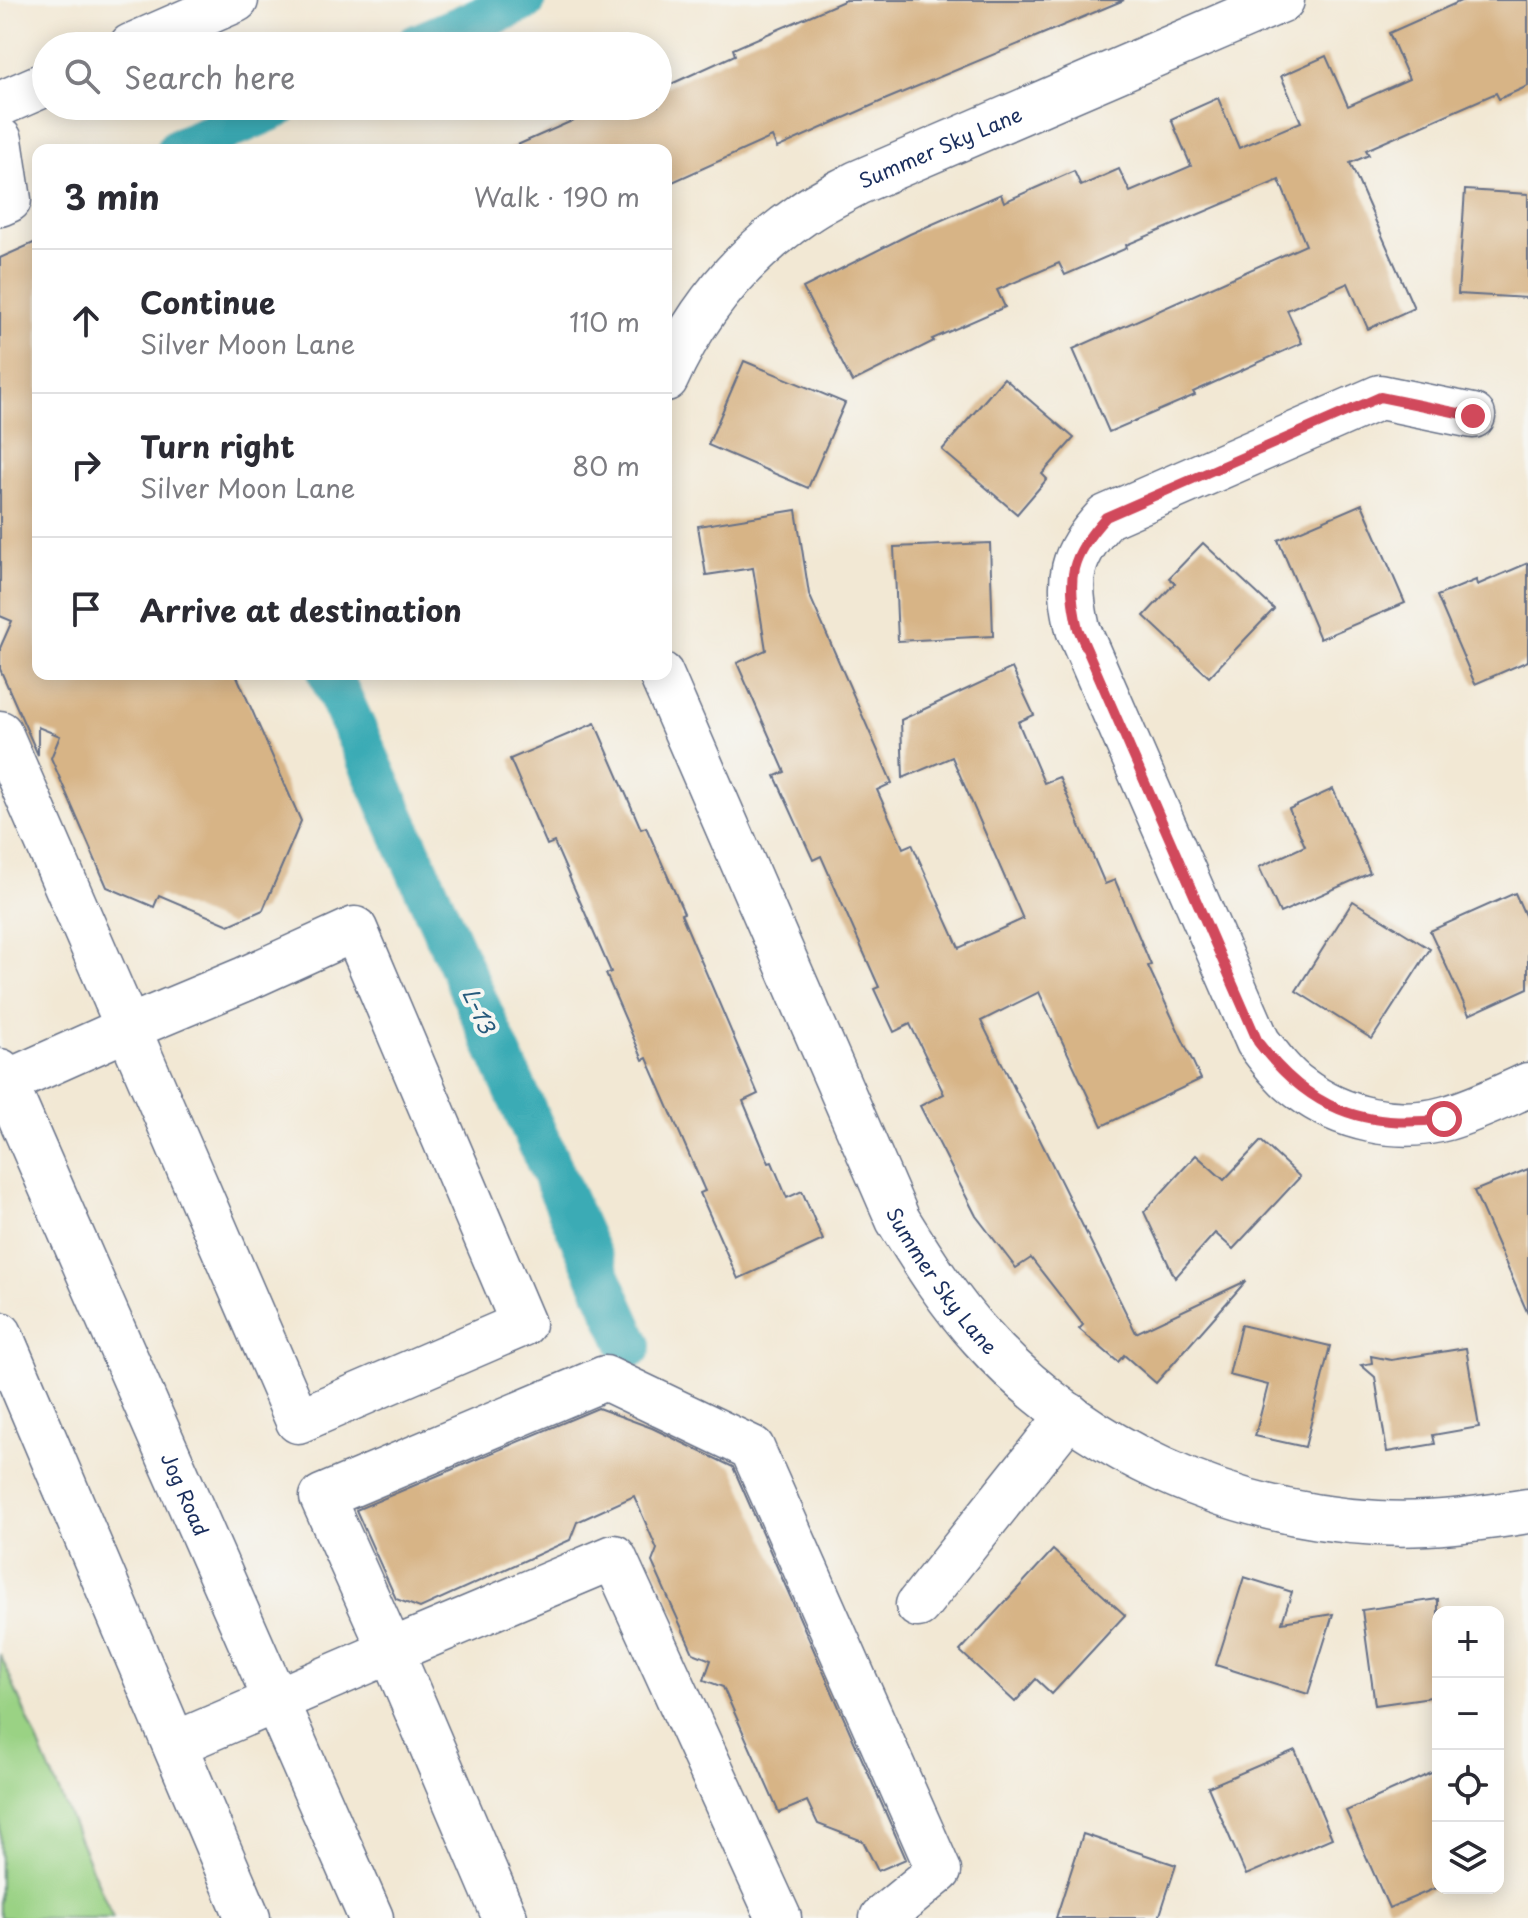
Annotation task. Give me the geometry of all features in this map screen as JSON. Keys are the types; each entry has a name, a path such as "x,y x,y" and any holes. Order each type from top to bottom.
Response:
{"street":[{"path":"163,32 236,0"},
{"name":"Summer Sky Lane","path":"672,366 714,295 756,250 804,212 857,183 1282,0"},
{"path":"0,104 32,90"},
{"path":"0,140 9,200 0,204"},
{"path":"1473,416 1380,397 1106,517 1085,539 1073,567 1070,598 1078,629 1258,1042 1277,1067 1299,1088 1325,1104 1353,1116 1383,1122 1414,1123 1444,1119 1528,1085"},
{"name":"Summer Sky Lane","path":"664,680 898,1220 937,1284 982,1339 1037,1391 1097,1435 1162,1471 1232,1498 1305,1516 1379,1524 1454,1522 1528,1511"},
{"path":"0,733 128,1028 298,1421 523,1324 355,929 245,979 128,1028 3,1077"},
{"name":"Jog Road","path":"3,1077 371,1918"},
{"path":"0,1334 248,1918"},
{"path":"505,1918 322,1497 605,1378 752,1448 939,1871 882,1918"},
{"path":"918,1605 1069,1415"},
{"path":"175,1744 614,1557 779,1918"}],"green space":[{"path":"0,1654 113,1918 0,1918"}],"building":[{"path":"846,0 1124,0 777,148 772,137 672,182 672,144 520,144 574,120 672,120 672,84 735,55 733,49"},
{"path":"1463,0 1528,0 1528,86 1499,99 1496,93 1366,150 1369,155 1350,163 1414,308 1368,329 1348,283 1287,310 1302,343 1193,392 1195,395 1109,432 1073,349 1306,245 1279,180 1126,245 1127,248 1065,275 1059,263 997,290 1005,307 932,339 934,341 852,382 803,288 910,234 1001,194 1004,202 1074,171 1081,186 1119,169 1130,192 1191,166 1171,119 1218,98 1239,148 1301,122 1281,76 1326,56 1348,106 1409,79 1389,33"},
{"path":"1465,190 1528,194 1528,298 1458,294"},
{"path":"32,244 32,680 239,680 301,821 263,910 229,925 159,895 154,907 107,887 51,758 60,736 38,727 38,755 0,669 0,648 12,621 0,616 0,258"},
{"path":"744,361 845,403 808,488 708,445"},
{"path":"1004,378 1074,438 1042,474 1047,479 1017,514 942,450"},
{"path":"1362,504 1405,603 1320,639 1278,540"},
{"path":"796,510 809,594 892,783 877,790 903,848 912,844 959,948 1023,919 952,757 903,778 901,720 1012,668 1034,715 1018,722 1044,783 1059,777 1105,884 1115,880 1151,965 1148,966 1201,1079 1102,1126 1039,992 981,1021 1136,1333 1246,1281 1156,1383 1124,1355 1118,1362 1079,1329 1083,1325 1031,1258 1016,1268 976,1216 920,1106 944,1094 910,1024 894,1032 874,989 879,987 821,856 813,860 775,776 785,772 737,663 766,650 753,568 706,575 698,526"},
{"path":"990,543 993,636 898,641 894,547"},
{"path":"1203,543 1274,609 1209,677 1144,616 1175,583 1169,578"},
{"path":"1528,563 1528,661 1475,684 1437,596 1476,580 1477,585"},
{"path":"595,723 641,829 646,827 684,913 681,914 758,1094 743,1101 769,1163 772,1162 787,1198 802,1191 823,1240 738,1279 700,1193 705,1191 647,1058 643,1060 606,974 611,972 554,842 547,845 510,759"},
{"path":"1333,789 1370,873 1280,913 1259,867 1305,846 1289,809"},
{"path":"1515,893 1528,922 1528,988 1469,1015 1430,931"},
{"path":"1353,901 1430,949 1372,1039 1296,991"},
{"path":"1261,1141 1300,1177 1233,1249 1215,1233 1175,1278 1144,1212 1196,1155 1224,1180"},
{"path":"1528,1169 1528,1314 1474,1191"},
{"path":"1241,1325 1330,1346 1305,1447 1255,1436 1268,1385 1229,1375"},
{"path":"1466,1348 1479,1427 1433,1435 1435,1444 1387,1452 1375,1377 1361,1365 1372,1363 1371,1356 1391,1360"},
{"path":"598,1408 652,1428 733,1467 906,1859 878,1871 863,1841 818,1824 807,1801 779,1813 723,1687 704,1680 711,1660 693,1653 652,1562 657,1549 634,1496 577,1522 570,1540 420,1608 396,1599 356,1510"},
{"path":"1053,1550 1125,1615 1052,1694 1036,1679 1015,1702 960,1651"},
{"path":"1244,1577 1292,1592 1282,1622 1333,1614 1308,1694 1216,1665"},
{"path":"1438,1599 1438,1606 1432,1606 1432,1697 1375,1705 1362,1610"},
{"path":"1295,1750 1332,1838 1246,1875 1208,1787"},
{"path":"1432,1773 1432,1890 1389,1908 1346,1811"},
{"path":"1083,1834 1176,1865 1159,1918 1056,1918"}],"waterway":[{"name":"L-13","path":"450,32 524,0"},
{"name":"L-13","path":"192,144 246,120"},
{"name":"L-13","path":"333,680 630,1346"}],"route":[{"path":"1444,1119 1414,1123 1383,1122 1353,1116 1299,1088 1277,1067 1258,1042 1078,629 1070,598 1073,567 1085,539 1106,517 1380,397 1473,416"}]}
